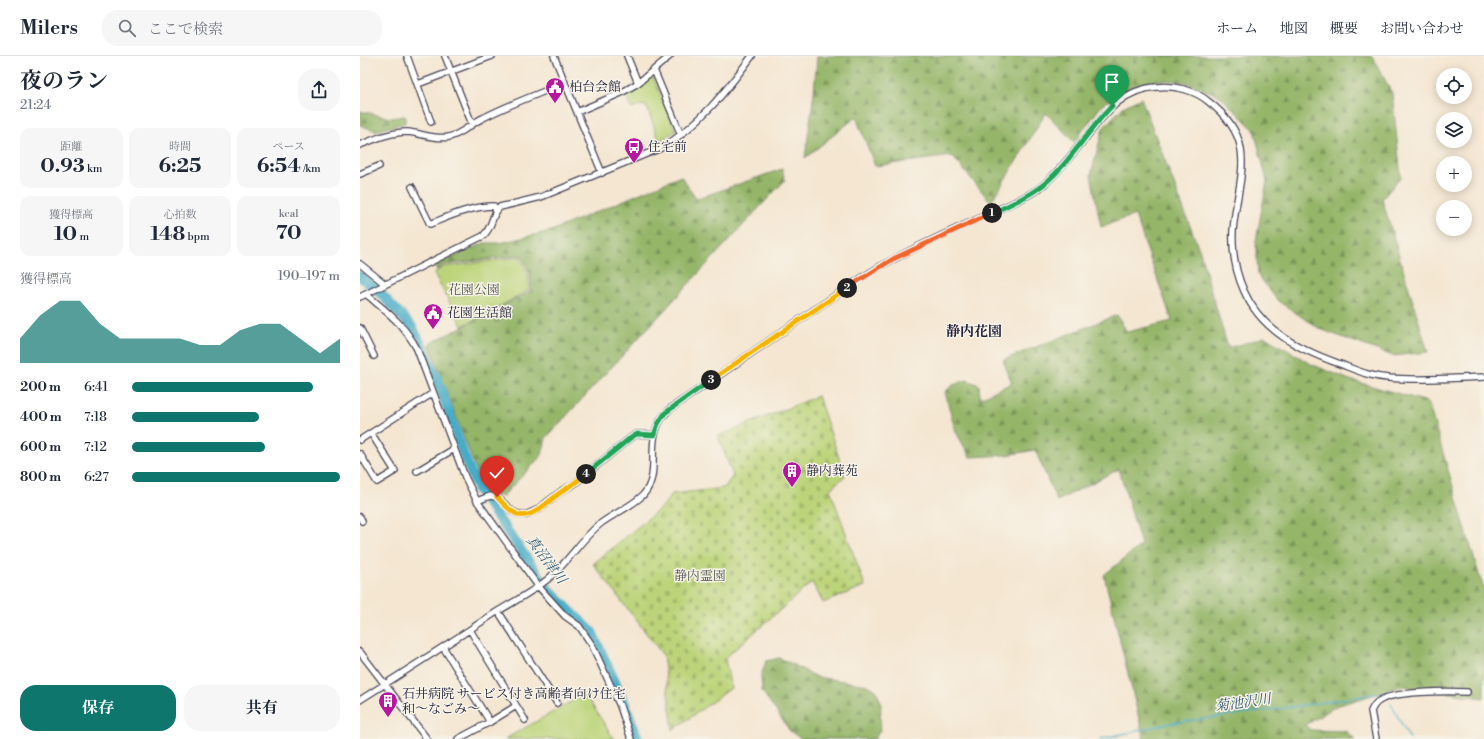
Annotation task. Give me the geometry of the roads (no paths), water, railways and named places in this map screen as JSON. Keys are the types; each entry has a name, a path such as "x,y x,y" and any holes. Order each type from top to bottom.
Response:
{"street":[{"path":"407,56 431,122"},
{"path":"445,56 472,124"},
{"path":"418,84 492,56"},
{"path":"554,56 602,173"},
{"path":"627,56 638,83"},
{"path":"577,112 621,94 638,83 670,56"},
{"path":"360,297 483,236 491,227 496,211 500,207 541,197 661,148 681,135 710,108 724,93 752,56"},
{"path":"654,70 681,135"},
{"path":"360,145 383,136 400,132 414,133 434,138 449,137 463,131 483,117 565,83"},
{"path":"360,700 548,579 593,531 644,494 648,487 652,472 654,435 661,417 670,409 852,285 893,259 1031,194 1055,174 1082,143 1102,116 1112,106 1122,98 1134,92 1157,87 1178,88 1192,91 1203,97 1223,114 1231,124 1236,134 1241,152 1242,173 1233,234 1235,260 1245,293 1270,328 1283,338 1310,353 1377,377 1410,379 1484,377"},
{"path":"360,174 380,166"},
{"path":"412,187 430,224 484,206 494,206 496,211"},
{"path":"360,264 382,285"},
{"path":"368,293 401,324 410,336 417,349 465,477 478,501 539,585 565,616 579,626 592,645 620,706 631,739"},
{"path":"360,328 374,356"},
{"path":"360,440 433,393"},
{"path":"360,454 377,482 395,471 371,433"},
{"path":"478,501 490,496 497,497 512,511 518,514 526,515 537,510 563,490 574,484 637,434 654,435"},
{"path":"417,471 454,449"},
{"path":"498,611 557,703"},
{"path":"470,630 525,720"},
{"path":"442,647 490,722"},
{"path":"360,652 427,739"},
{"path":"1376,739 1371,711 1379,700 1408,694 1442,691 1466,692"},
{"path":"458,739 516,706"}],"waterway":[{"name":"真沼津川","path":"360,276 382,295 412,327 439,384 477,488 549,590 592,632 626,706 638,739"},
{"name":"菊池沢川","path":"1101,739 1166,724 1389,692"},
{"name":"菊池沢川","path":"1391,704 1410,739"}],"place":[{"name":"柏台会館","path":"555,104"},
{"name":"住宅前","path":"634,164"},
{"name":"花園生活館","path":"433,330"},
{"name":"静内葬苑","path":"792,488"},
{"name":"石井病院 サービス付き高齢者向け住宅 和～なごみ～","path":"388,718"}],"district":[{"name":"静内花園","path":"974,332"}],"park label":[{"name":"花園公園","path":"474,290"},
{"name":"静内霊園","path":"700,576"}]}
